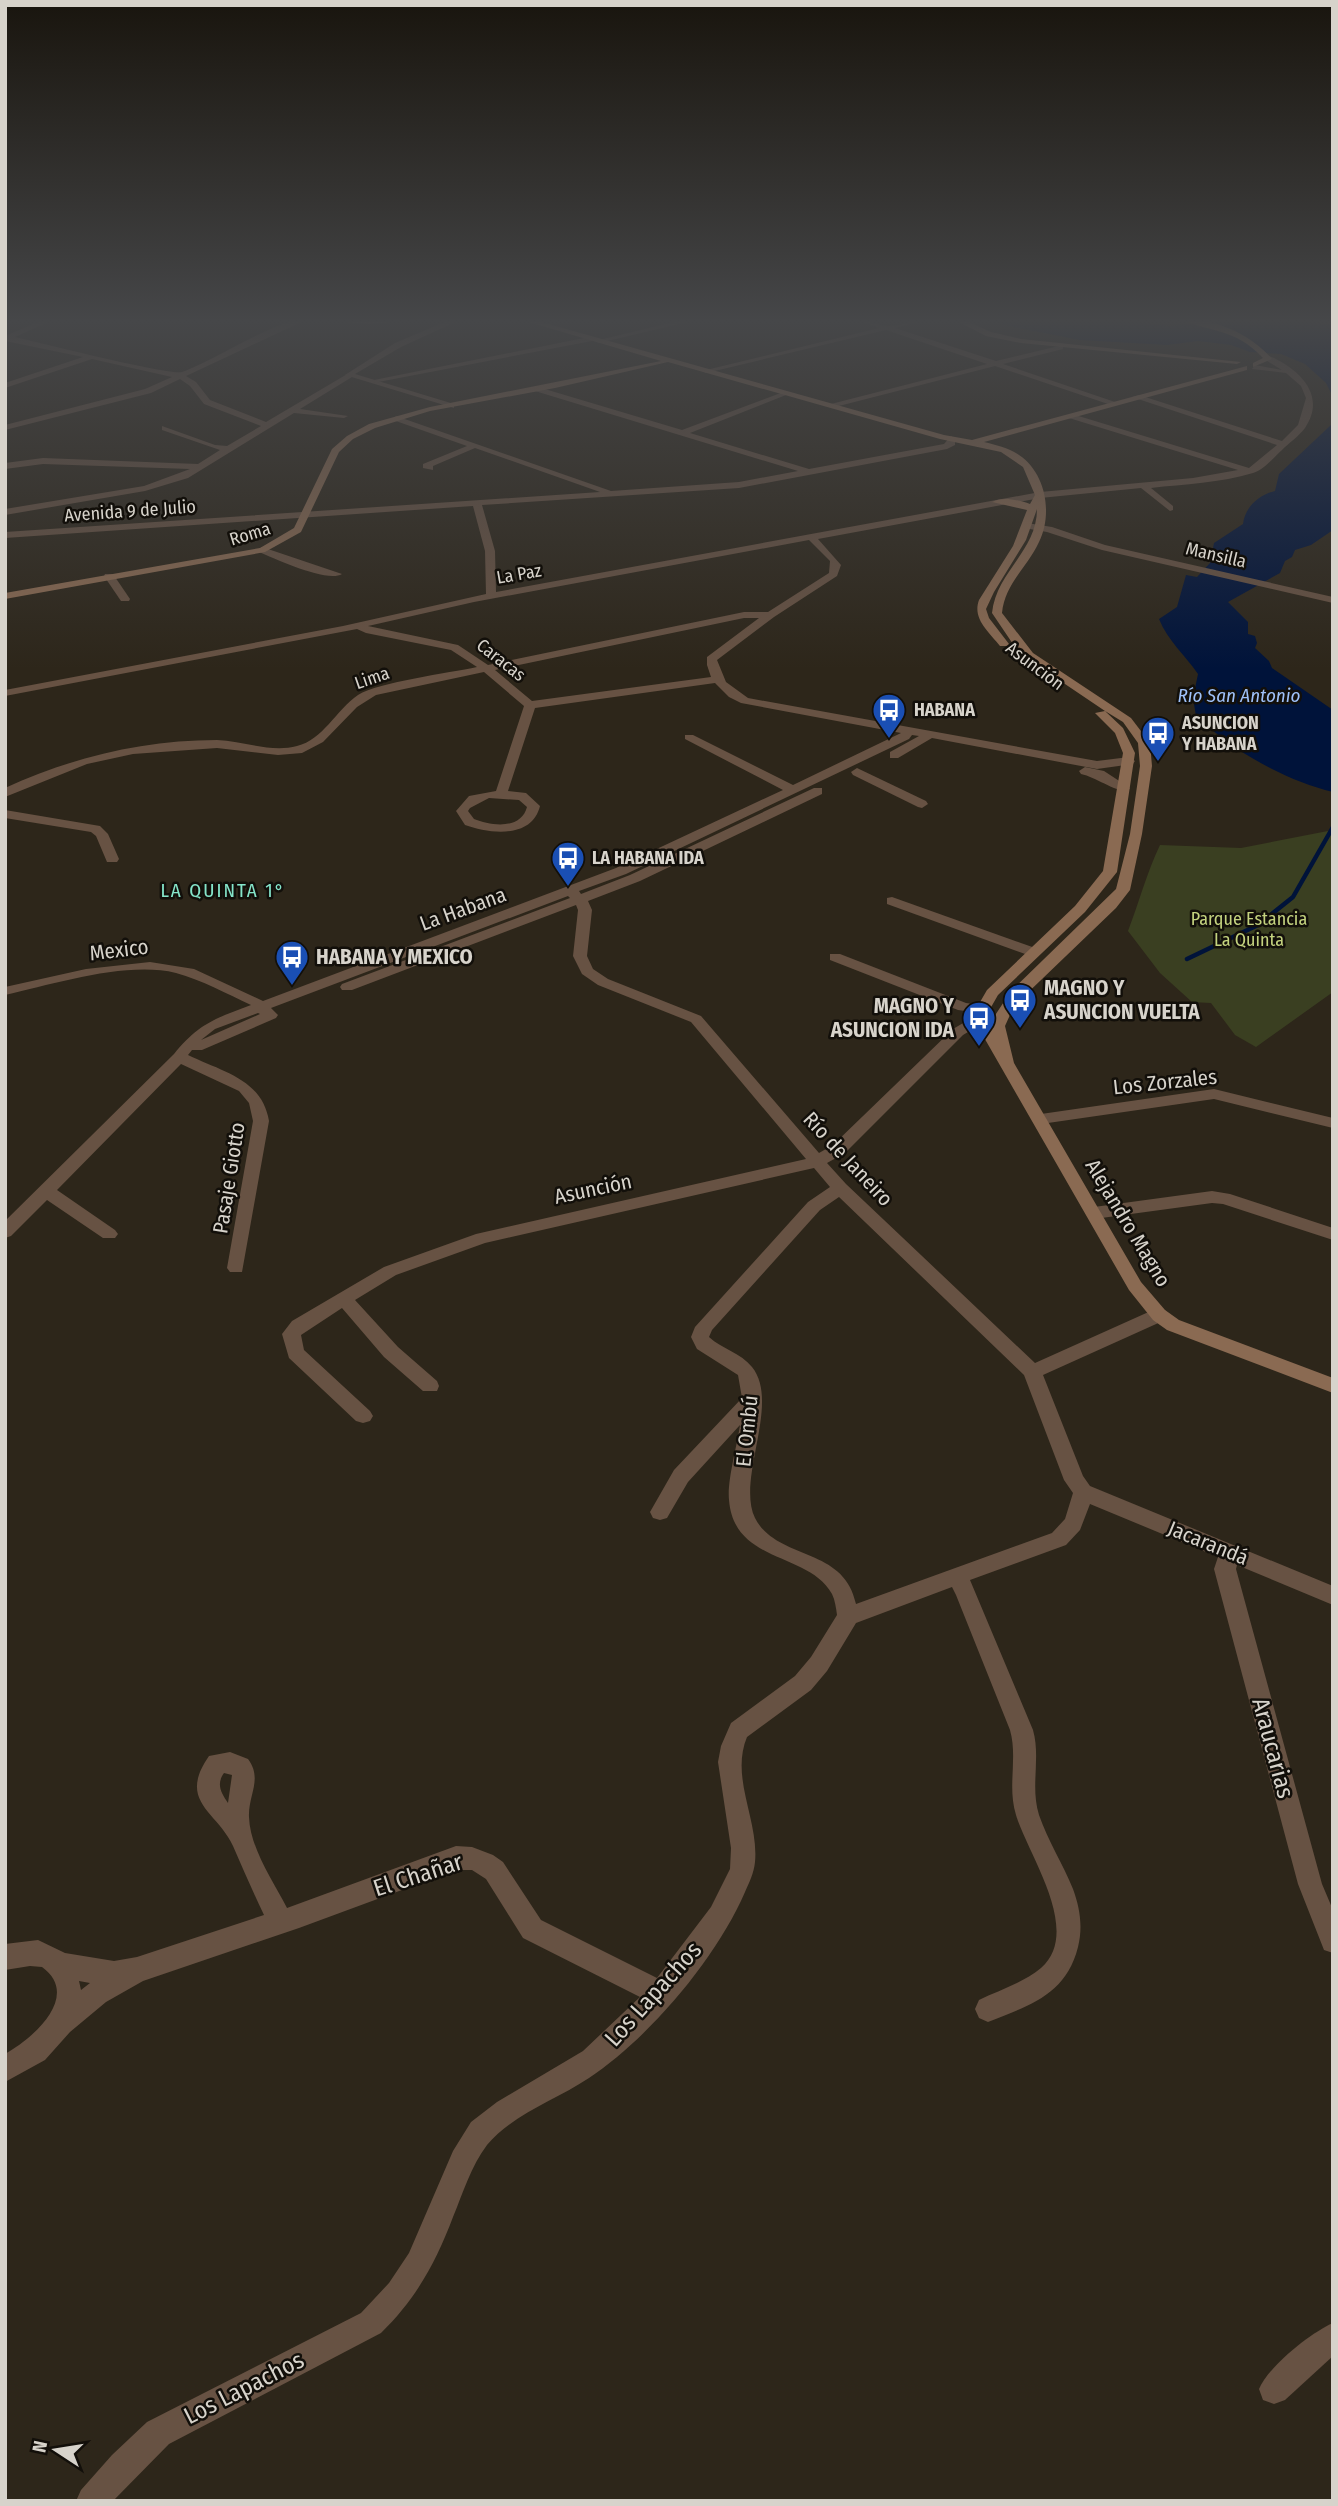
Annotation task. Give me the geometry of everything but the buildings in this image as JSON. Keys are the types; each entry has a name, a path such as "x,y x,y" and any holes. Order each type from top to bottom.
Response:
{"main road":[{"name":"Roma","path":"5,596 262,550 298,530 340,444 359,435"},
{"path":"937,435 995,443 1018,435"},
{"path":"995,443 1025,461 1039,487 1043,509 1033,530"},
{"name":"Asunción","path":"1007,1062 998,1033 998,1017 1016,994 1111,905 1123,890 1136,834 1146,765 1146,753 1141,737 1119,714 1021,648 997,613 1006,583 1033,530 1030,508 1040,495"},
{"path":"998,502 1019,503 1030,508"},
{"name":"Asunción","path":"983,1013 992,993 1080,909 1110,872 1129,761 1128,743 1112,722 1021,659 1000,640 982,615 981,609 993,581 1033,530"},
{"path":"1118,832 1136,834"},
{"path":"983,1013 985,1027 1007,1062"},
{"name":"Alejandro Magno","path":"1007,1062 1135,1286 1159,1315 1187,1332 1333,1386"}],"street":[{"path":"183,435 213,447 229,449"},
{"path":"5,512 145,488 179,478 251,435"},
{"path":"446,435 609,493"},
{"path":"688,435 809,472"},
{"path":"1133,435 1250,471 1259,467 1292,435"},
{"path":"1255,435 1284,444"},
{"name":"Avenida 9 de Julio","path":"5,535 739,485 947,446 952,443 951,439"},
{"path":"430,468 426,466 476,445"},
{"path":"5,466 43,461 199,467"},
{"name":"La Paz","path":"5,693 360,626 393,616 491,596 998,502 1040,495 1208,479 1250,471"},
{"path":"1144,486 1170,508"},
{"path":"477,503 490,551 491,596"},
{"name":"Mansilla","path":"1033,530 1333,600"},
{"path":"810,536 834,560 836,565 833,574 770,615 711,659 718,679 733,696 745,701 878,725 907,734 1100,774 1124,788"},
{"path":"262,550 321,572 337,574"},
{"path":"109,576 125,600"},
{"name":"Lima","path":"5,793 54,770 117,751 215,744 298,750 315,742 345,709 362,696 744,615 770,615"},
{"name":"Caracas","path":"360,626 366,630 454,647 487,669 530,705 501,793"},
{"path":"530,705 718,679"},
{"path":"576,896 621,871 907,734"},
{"path":"689,737 792,790"},
{"path":"5,1232 179,1057 265,1011 576,896 635,878 926,738 1097,765 1129,761"},
{"path":"857,772 922,804"},
{"path":"501,793 512,793 530,801 534,812 530,818 512,827 500,828 477,826 464,817 465,806 471,800 501,793"},
{"path":"5,814 95,829 102,835 112,859"},
{"name":"Río de Janeiro","path":"576,896 585,910 580,956 587,971 603,982 696,1019 840,1188 1032,1372 1074,1480 1083,1492"},
{"path":"891,901 1033,952"},
{"path":"835,957 983,1013"},
{"name":"Mexico","path":"5,991 88,975 157,966 179,970 265,1011"},
{"name":"Asunción","path":"363,1416 296,1353 291,1334 298,1326 390,1271 490,1235 777,1173 816,1162 839,1149 958,1032 983,1013"},
{"name":"Pasaje Giotto","path":"179,1057 245,1088 253,1094 258,1105 261,1121 236,1268"},
{"name":"Los Zorzales","path":"1041,1119 1214,1094 1333,1123"},
{"name":"El Ombú","path":"840,1188 814,1206 704,1327 700,1337 704,1344 748,1373 751,1382 752,1399 739,1500 741,1514 757,1539 830,1575 840,1584 847,1597 848,1616"},
{"path":"47,1192 109,1234"},
{"path":"1094,1213 1212,1197 1224,1198 1333,1234"},
{"path":"344,1299 391,1352 430,1385"},
{"path":"1032,1372 1159,1315"},
{"path":"660,1512 681,1476 752,1399"},
{"path":"848,1616 1059,1539 1069,1532 1076,1520 1083,1492"},
{"name":"Jacarandá","path":"1083,1492 1333,1595"},
{"name":"Araucarias","path":"1230,1552 1225,1569 1231,1594 1310,1884 1333,1941"},
{"path":"957,1577 972,1602 1020,1726 1025,1746 1022,1784 1024,1801 1043,1856 1066,1897 1069,1918 1062,1963 1045,1981 988,2009"},
{"name":"Los Lapachos","path":"92,2501 123,2466 158,2433 371,2323 394,2302 411,2281 428,2247 466,2152 481,2133 505,2114 591,2060 627,2029 697,1949 731,1896 743,1866 742,1840 729,1757 732,1742 739,1730 803,1683 819,1664 848,1616"},
{"path":"241,1836 281,1922"},
{"name":"El Chañar","path":"5,1957 39,1953 53,1958 58,1964 92,1972 114,1974 137,1970 281,1922 456,1858 471,1857 483,1860 498,1872 524,1920 533,1929 659,1993"},
{"path":"58,1964 64,1970 68,1989 68,2001 61,2023"},
{"name":"El Chañar","path":"5,2069 43,2045 61,2023 97,1993 137,1970"},
{"path":"1273,2389 1333,2338"}],"green space":[{"name":"Parque Estancia La Quinta","path":"1333,830 1333,992 1256,1047 1235,1035 1211,1003 1192,1002 1160,973 1128,931 1147,876 1160,845 1241,848"}],"water":[{"name":"Río San Antonio","path":"1320,435 1333,435 1333,530 1311,545 1295,550 1292,557 1285,561 1280,573 1228,602 1248,622 1248,634 1255,636 1257,643 1255,648 1269,661 1272,668 1333,710 1333,792 1296,780 1260,763 1226,741 1196,716 1193,698 1198,674 1172,641 1159,619 1177,607 1186,575 1197,577 1210,563 1214,543 1243,524 1254,503 1275,491 1279,474"}],"waterway":[{"path":"1187,959 1258,925 1293,897 1333,827"}],"place":[{"name":"HABANA","path":"889,740"},
{"name":"ASUNCION Y HABANA","path":"1158,763"},
{"name":"LA HABANA IDA","path":"568,888"},
{"name":"HABANA Y MEXICO","path":"292,987"},
{"name":"MAGNO Y ASUNCION VUELTA","path":"1020,1030"},
{"name":"MAGNO Y ASUNCION IDA","path":"979,1048"}],"district":[{"name":"LA QUINTA 1°","path":"223,890"}]}
